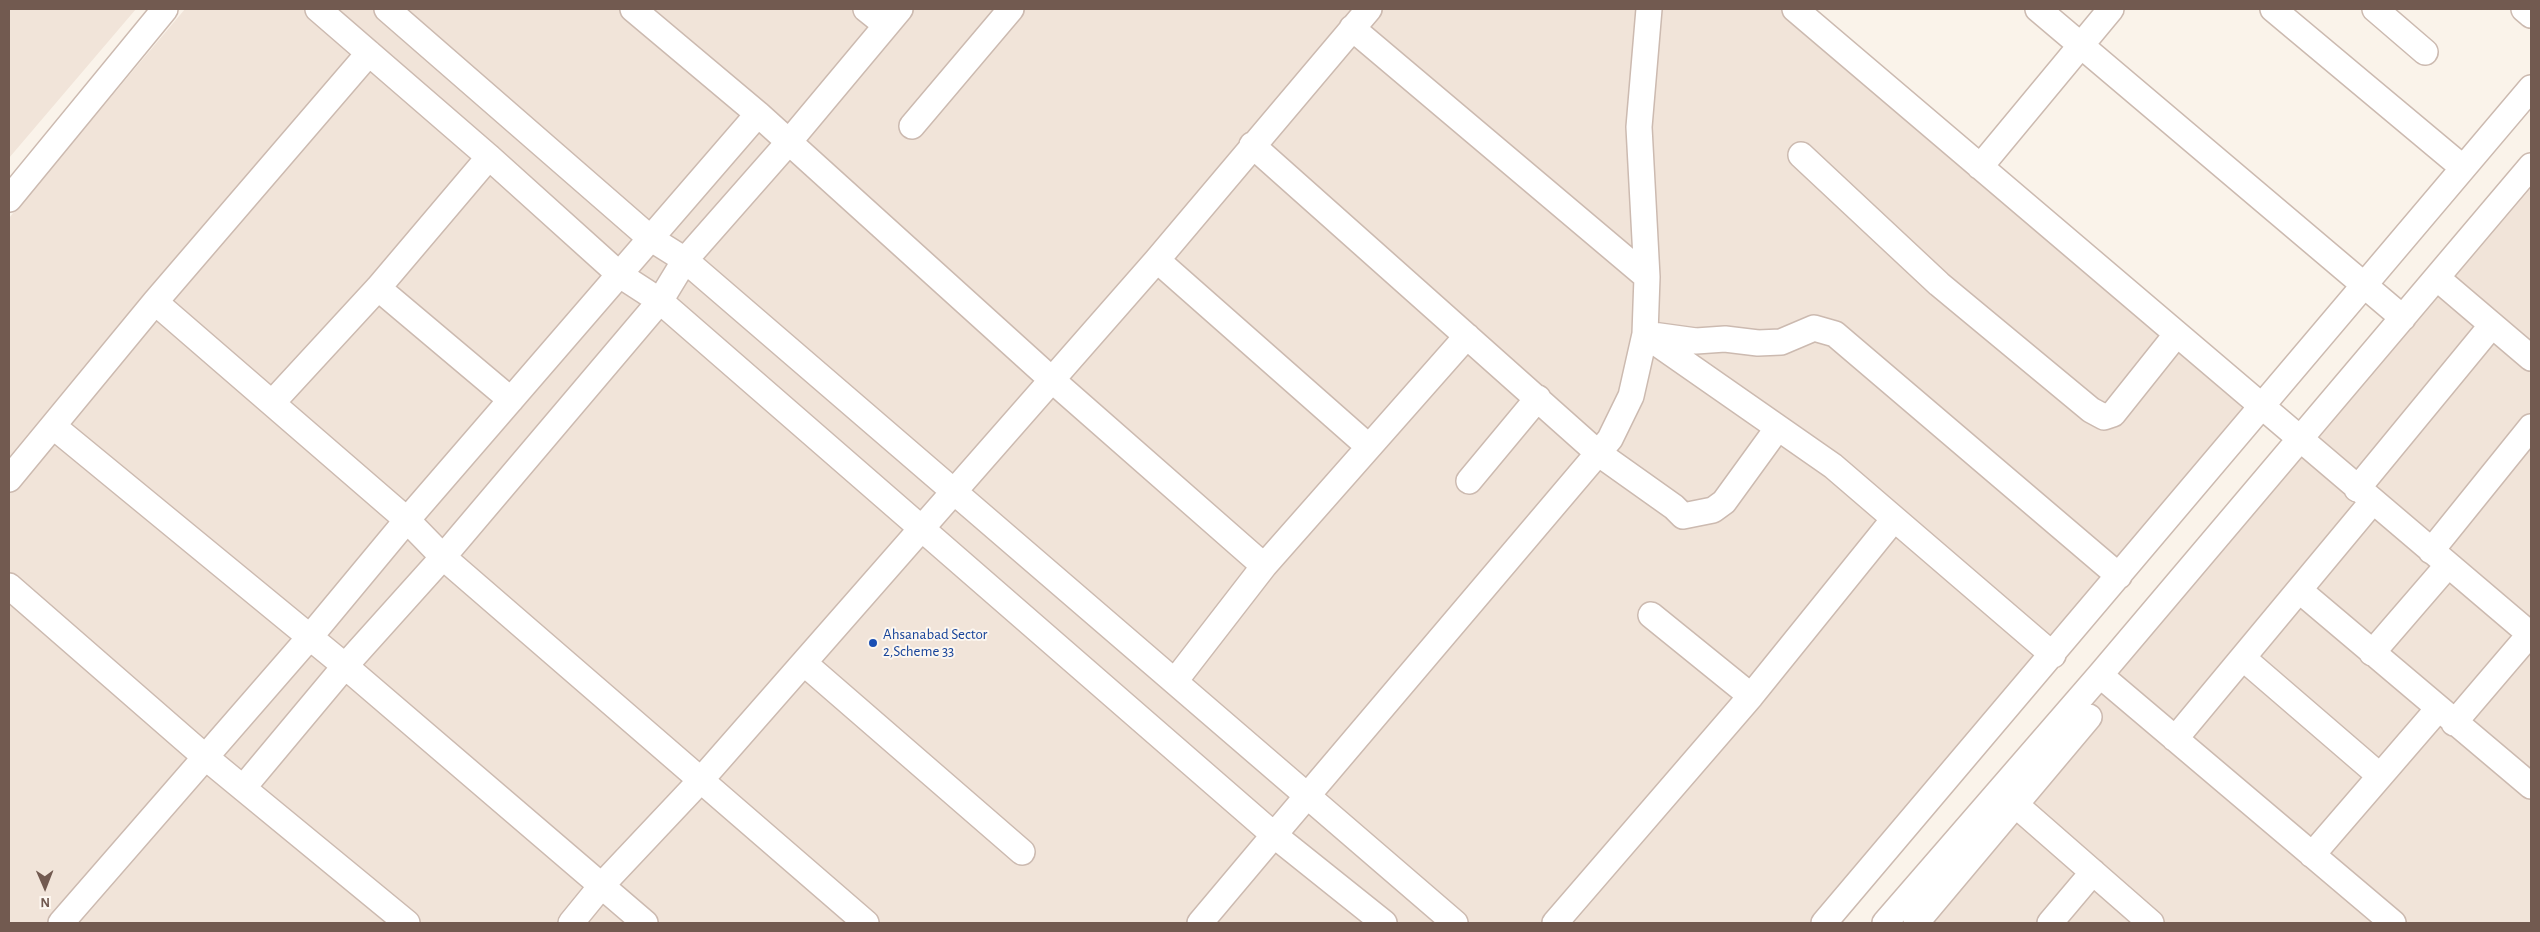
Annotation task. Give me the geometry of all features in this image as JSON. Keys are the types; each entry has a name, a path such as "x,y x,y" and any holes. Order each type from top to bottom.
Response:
{"street":[{"path":"13,187 165,9"},
{"path":"318,9 490,157 620,275 660,301 1274,835 1384,923"},
{"path":"633,9 758,114 1051,379 1264,566"},
{"path":"244,788 345,666 443,557 660,301 685,260 788,143 893,17 866,9"},
{"path":"912,126 1011,9"},
{"path":"571,923 602,885 700,780 804,663 1157,260 1252,145 1369,9"},
{"path":"1200,923 1610,439 1631,396 1645,334 1647,277 1639,127 1649,9"},
{"path":"1795,9 2176,335 2531,634 2446,716 2380,776 2312,854"},
{"path":"2038,9 2403,318"},
{"path":"1980,167 2111,9"},
{"path":"2273,9 2462,167"},
{"path":"2375,9 2426,52"},
{"path":"2524,9 2531,15"},
{"path":"398,12 650,238 685,260 1455,923"},
{"path":"1352,28 1647,277"},
{"path":"9,479 155,302 369,53"},
{"path":"1824,923 2120,576 2462,167 2531,88"},
{"path":"61,923 204,756 309,638 407,520 758,114"},
{"path":"1252,145 1598,453 1674,507 1683,516 1713,510 1724,502 1777,429"},
{"path":"1801,155 1939,284 2091,410 2104,417 2113,414 2176,335"},
{"path":"272,403 378,288 490,157"},
{"path":"1885,923 2100,675 2298,438 2403,318 2531,166"},
{"path":"1157,260 1369,447"},
{"path":"2437,278 2531,358"},
{"path":"378,288 511,400"},
{"path":"155,302 407,520 443,557 866,923"},
{"path":"2175,739 2299,590 2365,495 2492,325"},
{"path":"1645,334 1696,341 1726,339 1758,343 1781,342 1814,328 1835,334 2120,576"},
{"path":"1645,334 1832,466 2053,655"},
{"path":"1175,681 1264,566 1467,336"},
{"path":"1469,481 1538,398"},
{"path":"52,426 345,666 645,923"},
{"path":"2372,653 2531,427"},
{"path":"1555,923 1751,696 1894,519"},
{"path":"9,586 204,756 407,923"},
{"path":"2299,590 2531,786"},
{"path":"1651,615 1751,696"},
{"path":"2243,658 2380,776"},
{"path":"804,663 1022,852"},
{"path":"2100,675 2393,923"},
{"path":"1916,923 2090,717"},
{"path":"2016,805 2151,923"},
{"path":"2050,923 2092,872"}],"shaded area":[{"path":"9,9 136,9 9,158"},
{"path":"185,9 1780,9 2254,418 1821,923 9,923 9,218"},
{"path":"2531,158 2531,923 1880,923"}],"place":[{"name":"Ahsanabad Sector 2,Scheme 33","path":"873,643"}]}
